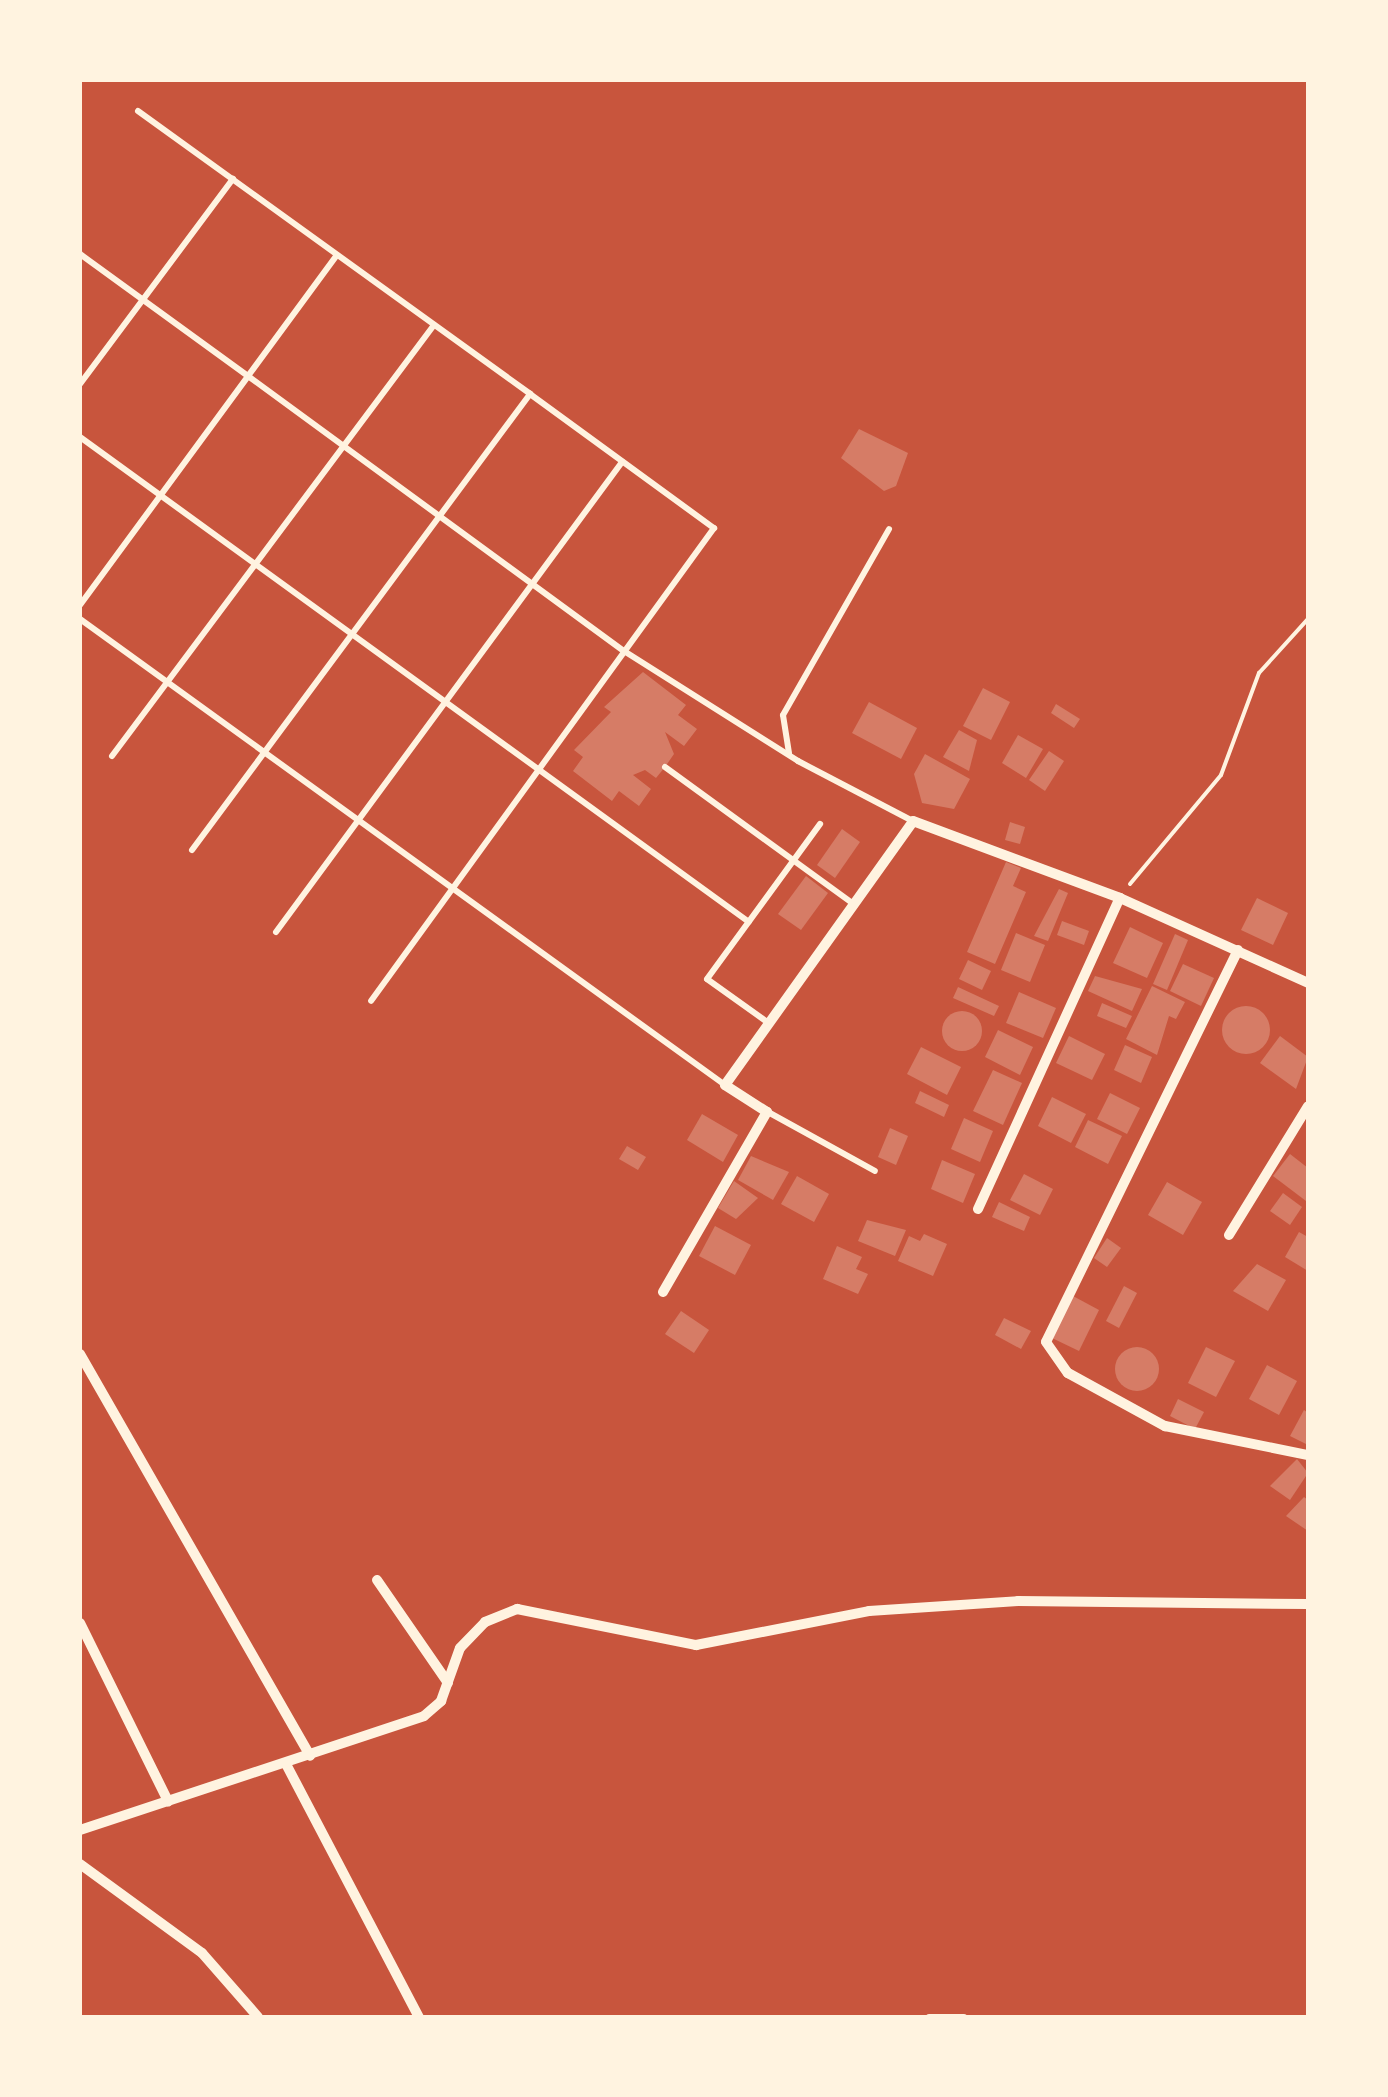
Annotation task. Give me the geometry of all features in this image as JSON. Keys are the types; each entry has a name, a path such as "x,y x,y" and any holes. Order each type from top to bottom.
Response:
{"street":[{"path":"663,1292 767,1112 725,1085 856,906 912,821 1120,898 1308,983"},
{"path":"978,1209 1120,898"},
{"path":"1238,950 1046,1342 1068,1374 1165,1426 1308,1455"},
{"path":"1229,1235 1308,1106"},
{"path":"80,1354 310,1756"},
{"path":"377,1580 448,1683"},
{"path":"80,1830 424,1716 448,1683 460,1648 485,1622 517,1610 696,1646 869,1611 1018,1600 1308,1604"},
{"path":"80,1622 168,1801"},
{"path":"286,1764 419,2017"},
{"path":"80,1864 202,1953 258,2017"}],"lane":[{"path":"138,111 714,528 371,1000"},
{"path":"80,384 233,179"},
{"path":"80,254 624,651 798,761 912,821"},
{"path":"80,606 337,255"},
{"path":"112,756 434,325"},
{"path":"192,850 530,394"},
{"path":"80,437 749,922"},
{"path":"276,932 622,461"},
{"path":"798,761 786,751 783,715 888,528"},
{"path":"80,618 725,1085"},
{"path":"665,767 856,906"},
{"path":"771,1024 707,979 820,824"},
{"path":"767,1112 875,1170"},
{"path":"929,2017 964,2017"}],"path":[{"path":"1120,898 1221,776 1259,673 1308,619"}],"building":[{"path":"859,429 908,453 896,486 884,491 841,458"},
{"path":"643,672 686,705 678,715 697,729 684,746 665,732 674,754 665,767 656,778 645,770 633,775 651,789 639,806 619,791 612,801 573,771 583,757 574,750 611,712 604,707"},
{"path":"983,688 1010,702 991,740 963,726"},
{"path":"869,702 917,728 901,759 852,733"},
{"path":"1056,704 1080,719 1074,728 1051,713"},
{"path":"959,730 977,740 969,771 943,757"},
{"path":"1018,735 1043,749 1026,778 1002,763"},
{"path":"1049,751 1064,761 1045,791 1029,780"},
{"path":"925,754 970,779 954,809 922,803 914,774"},
{"path":"1010,822 1025,827 1020,844 1005,840"},
{"path":"842,829 860,842 835,878 817,865"},
{"path":"1006,862 1021,868 1013,886 1026,892 995,964 967,952"},
{"path":"806,876 828,893 801,930 778,914"},
{"path":"1059,889 1068,893 1048,941 1034,936"},
{"path":"1257,898 1288,913 1273,945 1241,930"},
{"path":"1062,921 1089,931 1084,945 1057,935"},
{"path":"1130,927 1163,943 1147,978 1113,963"},
{"path":"1016,933 1045,945 1030,982 1001,970"},
{"path":"1175,934 1188,940 1167,990 1153,984"},
{"path":"968,960 991,971 982,990 959,979"},
{"path":"1183,964 1214,978 1201,1006 1170,991"},
{"path":"1095,976 1142,989 1132,1011 1088,991"},
{"path":"1152,986 1185,1002 1176,1019 1169,1016 1157,1055 1126,1039"},
{"path":"958,987 999,1006 994,1016 953,998"},
{"path":"1019,992 1056,1008 1043,1038 1006,1023"},
{"path":"1102,1003 1132,1016 1126,1028 1097,1016"},
{"path":"1246,1006 1263,1013 1270,1030 1263,1047 1246,1054 1229,1047 1222,1030 1229,1013"},
{"path":"962,1011 976,1017 982,1031 976,1045 962,1051 948,1045 942,1031 948,1017"},
{"path":"998,1030 1033,1047 1020,1075 985,1057"},
{"path":"1069,1036 1105,1054 1092,1080 1056,1063"},
{"path":"1280,1036 1308,1057 1296,1089 1260,1063"},
{"path":"1125,1045 1152,1057 1141,1083 1114,1070"},
{"path":"921,1047 961,1067 947,1095 907,1074"},
{"path":"993,1070 1022,1083 1003,1125 973,1111"},
{"path":"920,1091 949,1105 944,1117 915,1103"},
{"path":"1110,1093 1140,1108 1127,1134 1097,1119"},
{"path":"1052,1097 1086,1114 1071,1143 1038,1126"},
{"path":"702,1114 738,1135 723,1162 687,1140"},
{"path":"964,1118 993,1131 980,1162 951,1149"},
{"path":"1088,1120 1122,1136 1108,1164 1075,1147"},
{"path":"890,1128 908,1136 896,1165 878,1157"},
{"path":"627,1146 646,1157 638,1170 619,1159"},
{"path":"1290,1154 1308,1168 1306,1201 1273,1176"},
{"path":"751,1156 789,1172 773,1200 738,1180"},
{"path":"942,1160 975,1174 963,1203 931,1189"},
{"path":"1024,1174 1053,1189 1040,1215 1010,1200"},
{"path":"797,1176 829,1194 814,1222 781,1204"},
{"path":"734,1181 758,1198 736,1219 718,1208"},
{"path":"1167,1182 1202,1202 1183,1235 1148,1215"},
{"path":"1283,1193 1302,1207 1290,1225 1270,1211"},
{"path":"999,1202 1030,1217 1024,1231 992,1217"},
{"path":"867,1220 906,1230 895,1256 858,1241"},
{"path":"715,1226 751,1245 735,1275 699,1256"},
{"path":"1299,1232 1308,1237 1308,1271 1285,1257"},
{"path":"924,1234 947,1244 933,1276 898,1261 909,1236 920,1241"},
{"path":"1107,1238 1121,1248 1107,1267 1094,1258"},
{"path":"837,1246 862,1257 856,1269 868,1274 858,1294 823,1279"},
{"path":"1257,1264 1286,1280 1268,1311 1233,1291"},
{"path":"1124,1286 1137,1293 1119,1328 1106,1321"},
{"path":"1073,1296 1099,1310 1079,1351 1052,1338"},
{"path":"681,1311 709,1330 694,1353 665,1334"},
{"path":"1004,1318 1031,1331 1021,1349 995,1335"},
{"path":"1137,1347 1152,1354 1159,1369 1152,1384 1137,1391 1122,1384 1115,1369 1122,1354"},
{"path":"1206,1347 1235,1361 1216,1397 1188,1383"},
{"path":"1267,1365 1297,1381 1279,1415 1249,1399"},
{"path":"1178,1399 1204,1412 1195,1429 1170,1416"},
{"path":"1304,1410 1308,1413 1308,1445 1290,1436"},
{"path":"1297,1459 1308,1473 1290,1500 1270,1486"},
{"path":"1304,1497 1308,1500 1308,1531 1286,1516"}]}
